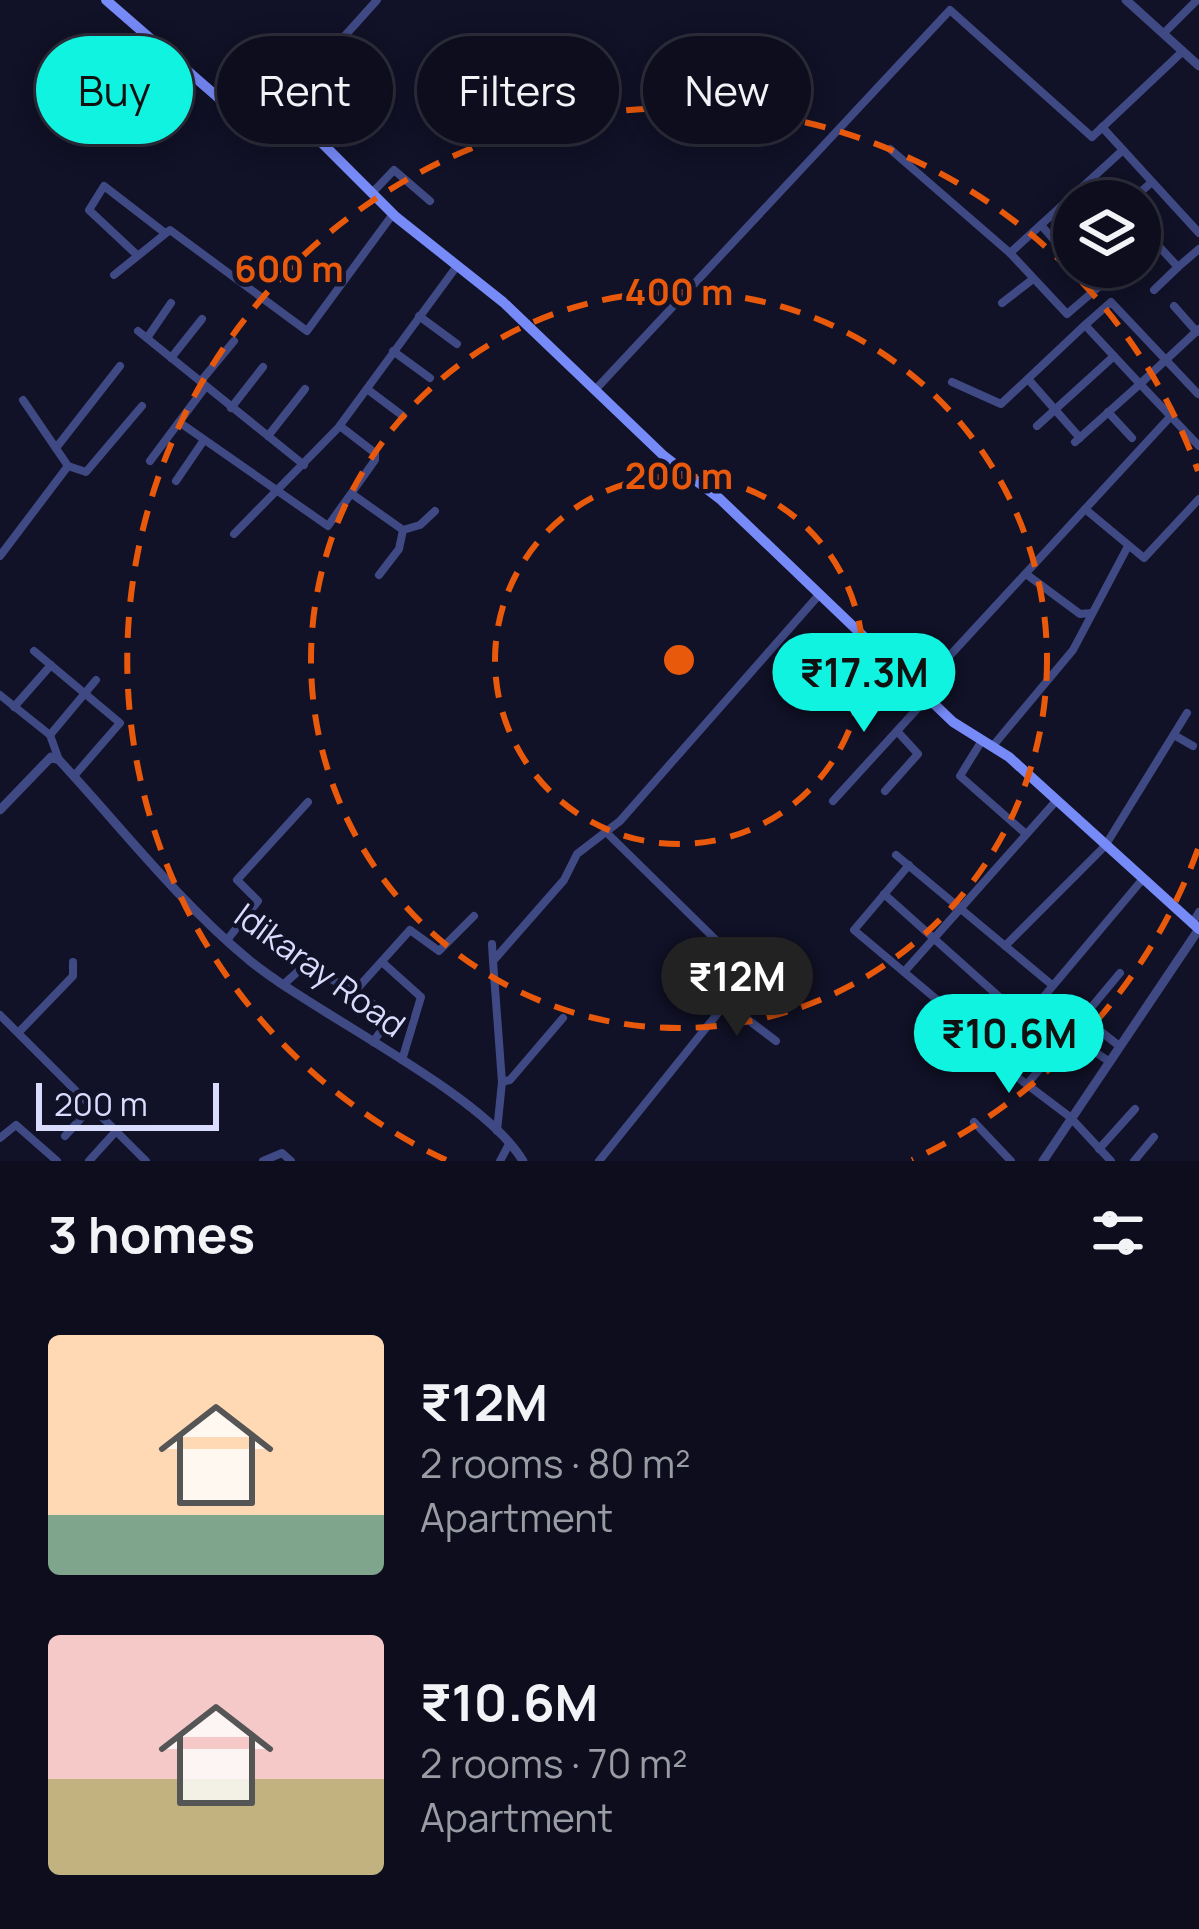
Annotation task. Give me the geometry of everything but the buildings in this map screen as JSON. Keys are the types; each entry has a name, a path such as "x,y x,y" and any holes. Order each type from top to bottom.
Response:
{"main road":[{"path":"106,0 217,97"},
{"path":"323,144 393,214 517,314 664,457 720,499 923,694 1197,923"}],"street":[{"path":"345,36 377,0"},
{"path":"1126,0 1199,66"},
{"path":"1164,33 1197,0"},
{"path":"595,390 950,10 1092,137 1183,51"},
{"path":"1102,127 1150,180"},
{"path":"890,149 1010,253 1067,314 1098,288"},
{"path":"1010,253 1123,150"},
{"path":"372,193 394,170 430,201"},
{"path":"137,255 89,210 104,186 165,233"},
{"path":"1161,192 1199,233"},
{"path":"114,275 170,230 307,331 393,214"},
{"path":"1041,225 1053,238"},
{"path":"1161,249 1178,267"},
{"path":"1154,290 1199,249"},
{"path":"234,534 340,426 457,266"},
{"path":"1002,303 1033,279"},
{"path":"952,382 1001,404 1112,302 1198,394"},
{"path":"147,338 171,303"},
{"path":"1028,379 1077,440 1198,332 1174,306"},
{"path":"419,316 457,344"},
{"path":"172,358 202,319"},
{"path":"1085,325 1199,446"},
{"path":"138,331 304,465"},
{"path":"150,461 234,341"},
{"path":"393,351 430,378"},
{"path":"1037,426 1114,356"},
{"path":"56,448 121,366"},
{"path":"231,408 263,367"},
{"path":"268,436 305,388"},
{"path":"367,389 403,416"},
{"path":"23,400 68,466 86,472 142,406"},
{"path":"1108,412 1132,438"},
{"path":"833,800 897,731 1026,574 1170,417"},
{"path":"179,422 328,526 375,453 340,426"},
{"path":"176,481 205,440"},
{"path":"0,556 68,466"},
{"path":"352,494 404,530 421,526 435,511"},
{"path":"1085,509 1127,548 1148,556 1199,499"},
{"path":"379,575 399,549 404,530"},
{"path":"1026,835 960,776 1073,650 1127,548"},
{"path":"1026,574 1080,614 1093,613"},
{"path":"493,961 564,880 577,854 607,833 818,596"},
{"path":"34,651 120,723 74,776"},
{"path":"14,707 51,665"},
{"path":"50,735 96,680"},
{"path":"0,695 50,735 59,760"},
{"path":"1005,946 1105,846 1187,713"},
{"path":"886,791 918,754 897,731"},
{"path":"1174,735 1193,746"},
{"path":"0,810 51,757 59,760"},
{"name":"Idikaray Road","path":"59,760 227,940 497,1132 523,1161"},
{"path":"904,972 1056,801"},
{"path":"227,940 258,901 237,880 308,802"},
{"path":"607,833 719,943 718,959 738,979 723,997 725,1003 776,1041"},
{"path":"896,855 1052,985"},
{"path":"909,865 854,930 998,1051 1001,1065 1070,1117 1111,1161"},
{"path":"998,1051 1142,880"},
{"path":"884,894 1024,1018"},
{"path":"355,991 410,930 440,951 474,916"},
{"path":"1043,1161 1197,923"},
{"path":"492,944 502,1082 497,1132"},
{"path":"19,1031 74,976 74,962"},
{"path":"382,962 421,997 401,1062"},
{"path":"284,984 304,966 355,991 391,1017 372,1043"},
{"path":"1028,1083 1120,973"},
{"path":"603,1160 725,1003"},
{"path":"0,1015 146,1161"},
{"path":"1082,1016 1118,1045"},
{"path":"502,1082 563,1018"},
{"path":"1067,1034 1107,1060"},
{"path":"65,1136 93,1105"},
{"path":"1100,1149 1135,1108"},
{"path":"974,1122 1011,1161"},
{"path":"0,1138 16,1125 57,1161"},
{"path":"89,1161 117,1130"},
{"path":"1134,1161 1154,1137"},
{"path":"500,1161 509,1144"},
{"path":"263,1161 282,1153 291,1161"}]}
